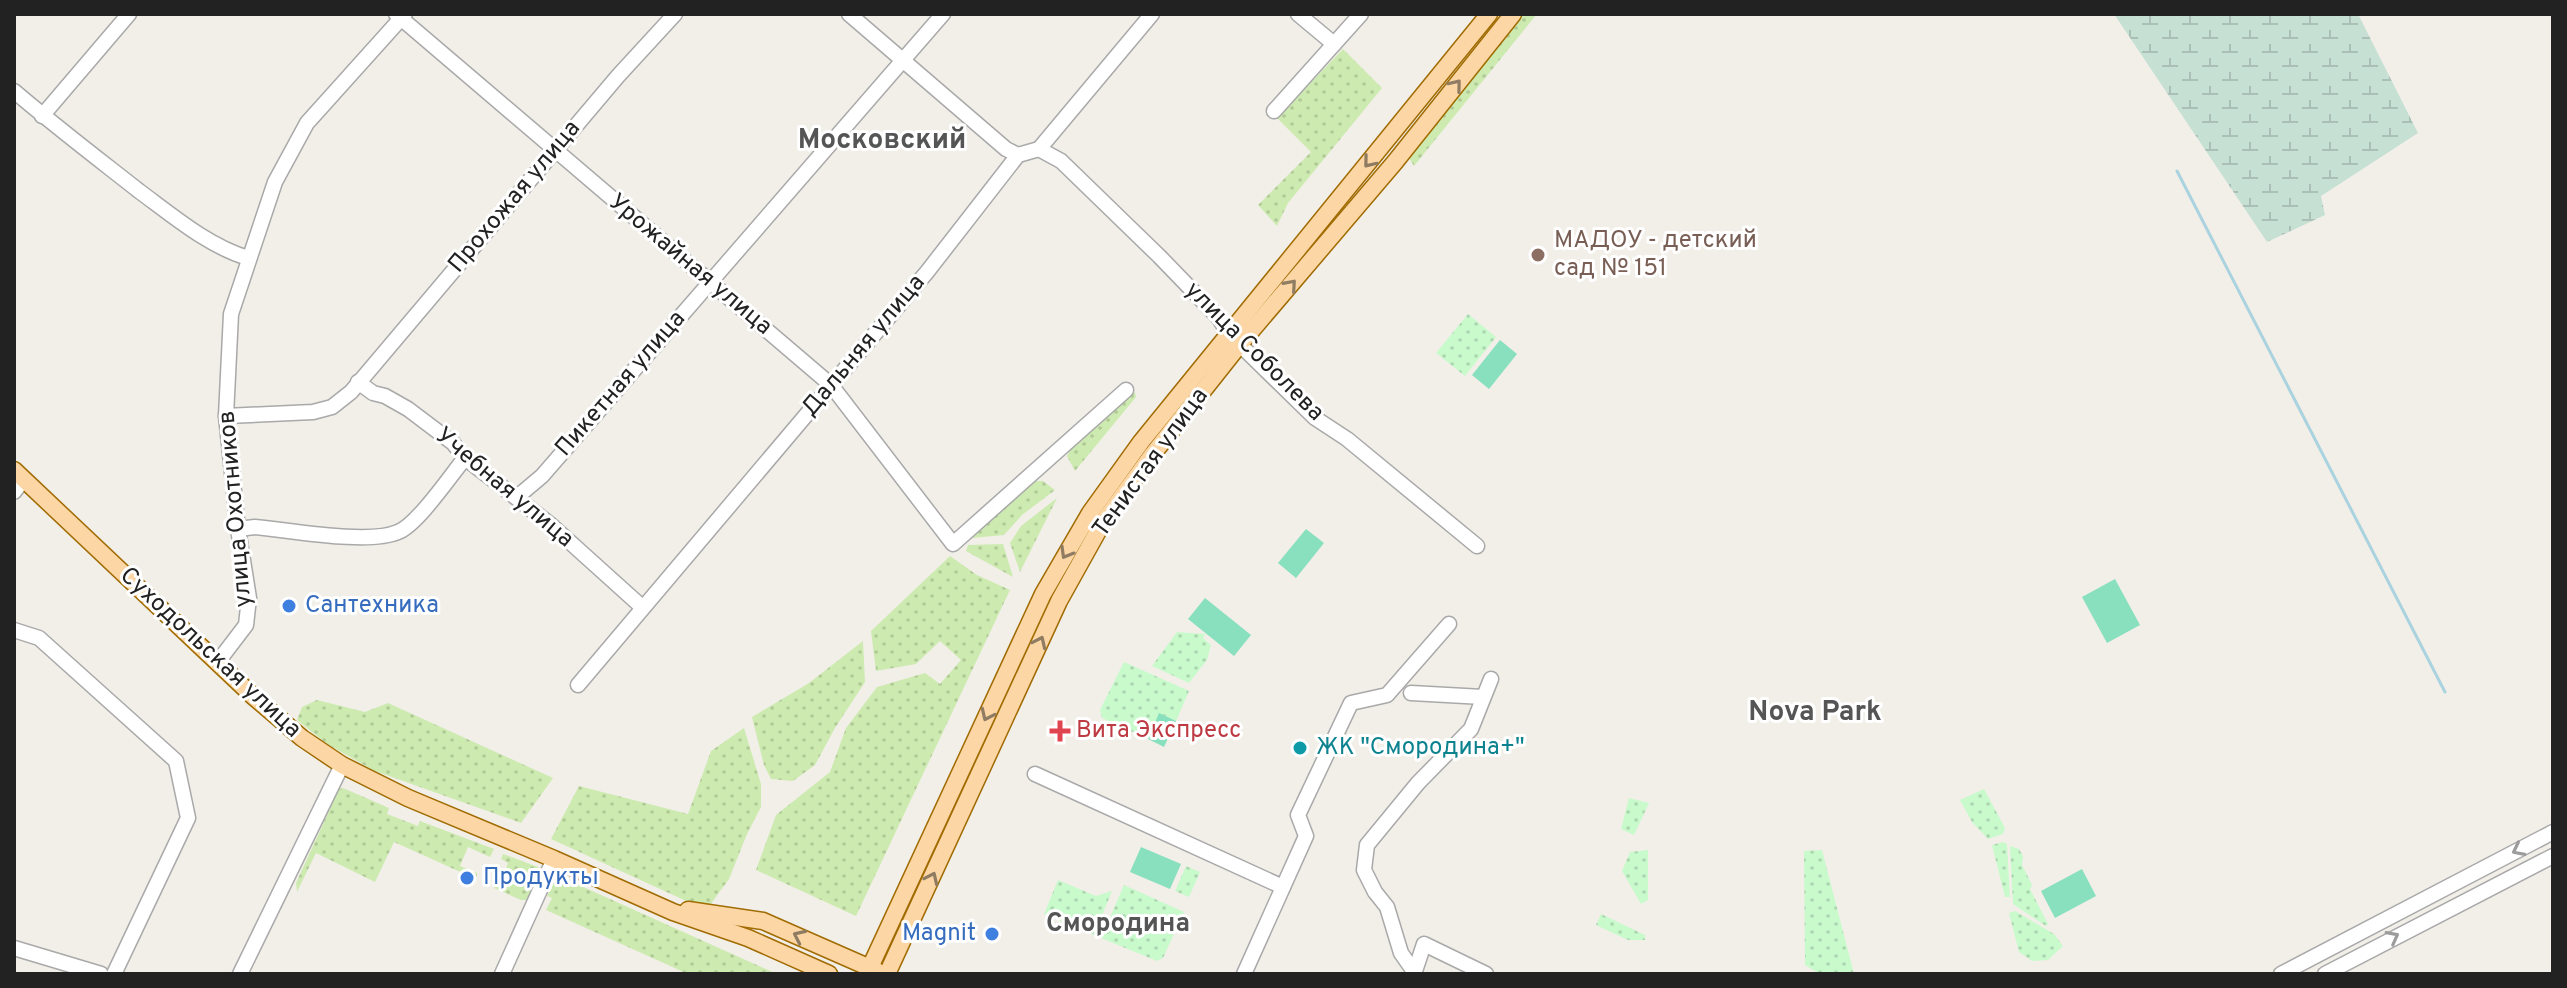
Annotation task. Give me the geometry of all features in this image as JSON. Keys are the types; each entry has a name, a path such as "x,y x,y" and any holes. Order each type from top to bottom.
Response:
{"main road":[{"name":"Тенистая улица","path":"876,972 1066,588 1103,522 1235,339 1489,14"},
{"name":"Тенистая улица","path":"1235,339 1395,162 1513,14"},
{"name":"Суходольская улица","path":"17,481 302,738 342,765 408,798 699,923 748,938 829,974"},
{"name":"Суходольская улица","path":"648,899 703,913 763,921 876,972"}],"street":[{"path":"42,116 129,14"},
{"name":"Прохожая улица","path":"226,416 313,412 332,407 351,392 675,14"},
{"path":"849,14 1006,149 1018,155 1039,149 1152,14"},
{"name":"Пикетная улица","path":"517,497 542,476 943,14"},
{"path":"1298,14 1334,44"},
{"path":"1274,111 1361,14"},
{"name":"Урожайная улица","path":"401,15 555,151 831,385 953,544 1126,390"},
{"name":"улица Охотников","path":"217,663 246,625 249,598 226,416 231,314 275,182 307,123 401,15"},
{"path":"14,91 165,211 229,253 248,258"},
{"name":"улица Соболева","path":"1039,149 1061,161 1159,256 1235,339 1315,418 1347,439 1477,546"},
{"name":"Дальняя улица","path":"578,685 927,272 1018,155"},
{"name":"Учебная улица","path":"358,382 373,393 408,409 453,443 465,458 517,497 642,607"},
{"path":"238,529 255,527 370,537 398,532 411,524 465,458"},
{"path":"1244,974 1306,836 1298,815 1351,703 1387,695 1449,624"},
{"path":"14,630 39,638 176,761 188,818 114,974"},
{"path":"1415,973 1401,953 1387,907 1364,870 1367,845 1418,783 1471,729 1491,679"},
{"path":"1411,693 1483,697"},
{"path":"240,974 342,765"},
{"path":"1035,774 1283,887"},
{"path":"2281,974 2553,832"},
{"path":"2325,974 2553,856"},
{"path":"502,974 554,859"},
{"path":"1415,973 1424,944 1486,974"},
{"path":"2336,946 2332,959 2342,965"},
{"path":"14,948 101,974"}],"green space":[{"path":"1519,14 1537,14 1414,166 1407,155"},
{"path":"2114,14 2358,14 2418,133 2321,196 2325,215 2267,242"},
{"path":"1343,49 1382,88 1288,203 1277,226 1258,205 1311,152 1277,118"},
{"path":"1468,314 1496,337 1465,376 1436,353"},
{"path":"1500,340 1517,354 1489,389 1472,375"},
{"path":"1135,392 1136,397 1075,471 1067,456 1070,450"},
{"path":"1033,481 1043,481 1055,490 1022,515 1004,535 972,538"},
{"path":"1057,498 1020,572 1010,543 1021,526"},
{"path":"1306,529 1324,543 1296,578 1278,563"},
{"path":"1003,544 1013,577 966,551 968,545"},
{"path":"950,556 977,575 1010,590 856,916 756,870 776,815 830,772 846,728 877,687 925,673 940,684 961,660 940,641 916,664 876,671 871,631"},
{"path":"2115,579 2140,625 2107,643 2082,597"},
{"path":"1205,598 1251,635 1234,656 1188,619"},
{"path":"1177,632 1205,634 1203,638 1211,645 1207,660 1189,683 1152,666"},
{"path":"863,641 865,682 815,765 793,781 771,779 764,765 752,717 809,683"},
{"path":"1124,662 1189,691 1176,721 1159,714 1148,739 1102,718 1100,710"},
{"path":"317,700 365,712 388,703 553,778 521,823 375,771 327,744 297,720 302,707"},
{"path":"1159,713 1176,721 1164,747 1148,739"},
{"path":"744,728 761,784 761,807 729,879 710,905 695,905 551,839 579,786 688,814 711,751"},
{"path":"339,789 389,808 387,814 418,826 420,821 494,849 490,857 468,847 460,866 477,873 476,879 394,842 375,882 316,853 297,892 296,883"},
{"path":"1984,789 2005,828 2003,834 1988,839 1972,822 1960,800"},
{"path":"1629,798 1649,803 1634,835 1621,829"},
{"path":"2007,844 2010,897 2005,897 1992,845"},
{"path":"2010,846 2019,849 2023,856 2022,865 2048,924 2046,926 2013,904"},
{"path":"1141,847 1181,864 1170,889 1130,872"},
{"path":"1648,850 1648,900 1641,904 1622,871 1630,852"},
{"path":"1822,850 1854,974 1820,974 1805,965 1804,851"},
{"path":"503,854 538,867 541,873 530,900 521,900 494,888 498,881 501,882 508,863 501,859"},
{"path":"1186,866 1200,872 1189,897 1175,891"},
{"path":"2082,869 2096,896 2055,918 2041,891"},
{"path":"561,877 777,974 688,974 546,910 552,898 547,896 555,880"},
{"path":"1058,880 1096,896 1112,891 1094,935 1044,914"},
{"path":"1124,885 1184,912 1163,958 1157,961 1101,938"},
{"path":"2015,911 2054,934 2063,946 2048,960 2032,961 2019,952 2009,913"},
{"path":"1601,914 1645,935 1645,940 1628,940 1596,925"}],"waterway":[{"path":"2177,171 2445,692"}],"place":[{"name":"МАДОУ - детский сад № 151","path":"1538,255"},
{"name":"Сантехника","path":"289,606"},
{"name":"Вита Экспресс","path":"1060,731"},
{"name":"ЖК \"Смородина+\"","path":"1300,748"},
{"name":"Продукты","path":"467,878"},
{"name":"Magnit","path":"992,934"}],"district":[{"name":"Московский","path":"882,141"},
{"name":"Nova Park","path":"1815,713"},
{"name":"Смородина","path":"1118,924"}]}
